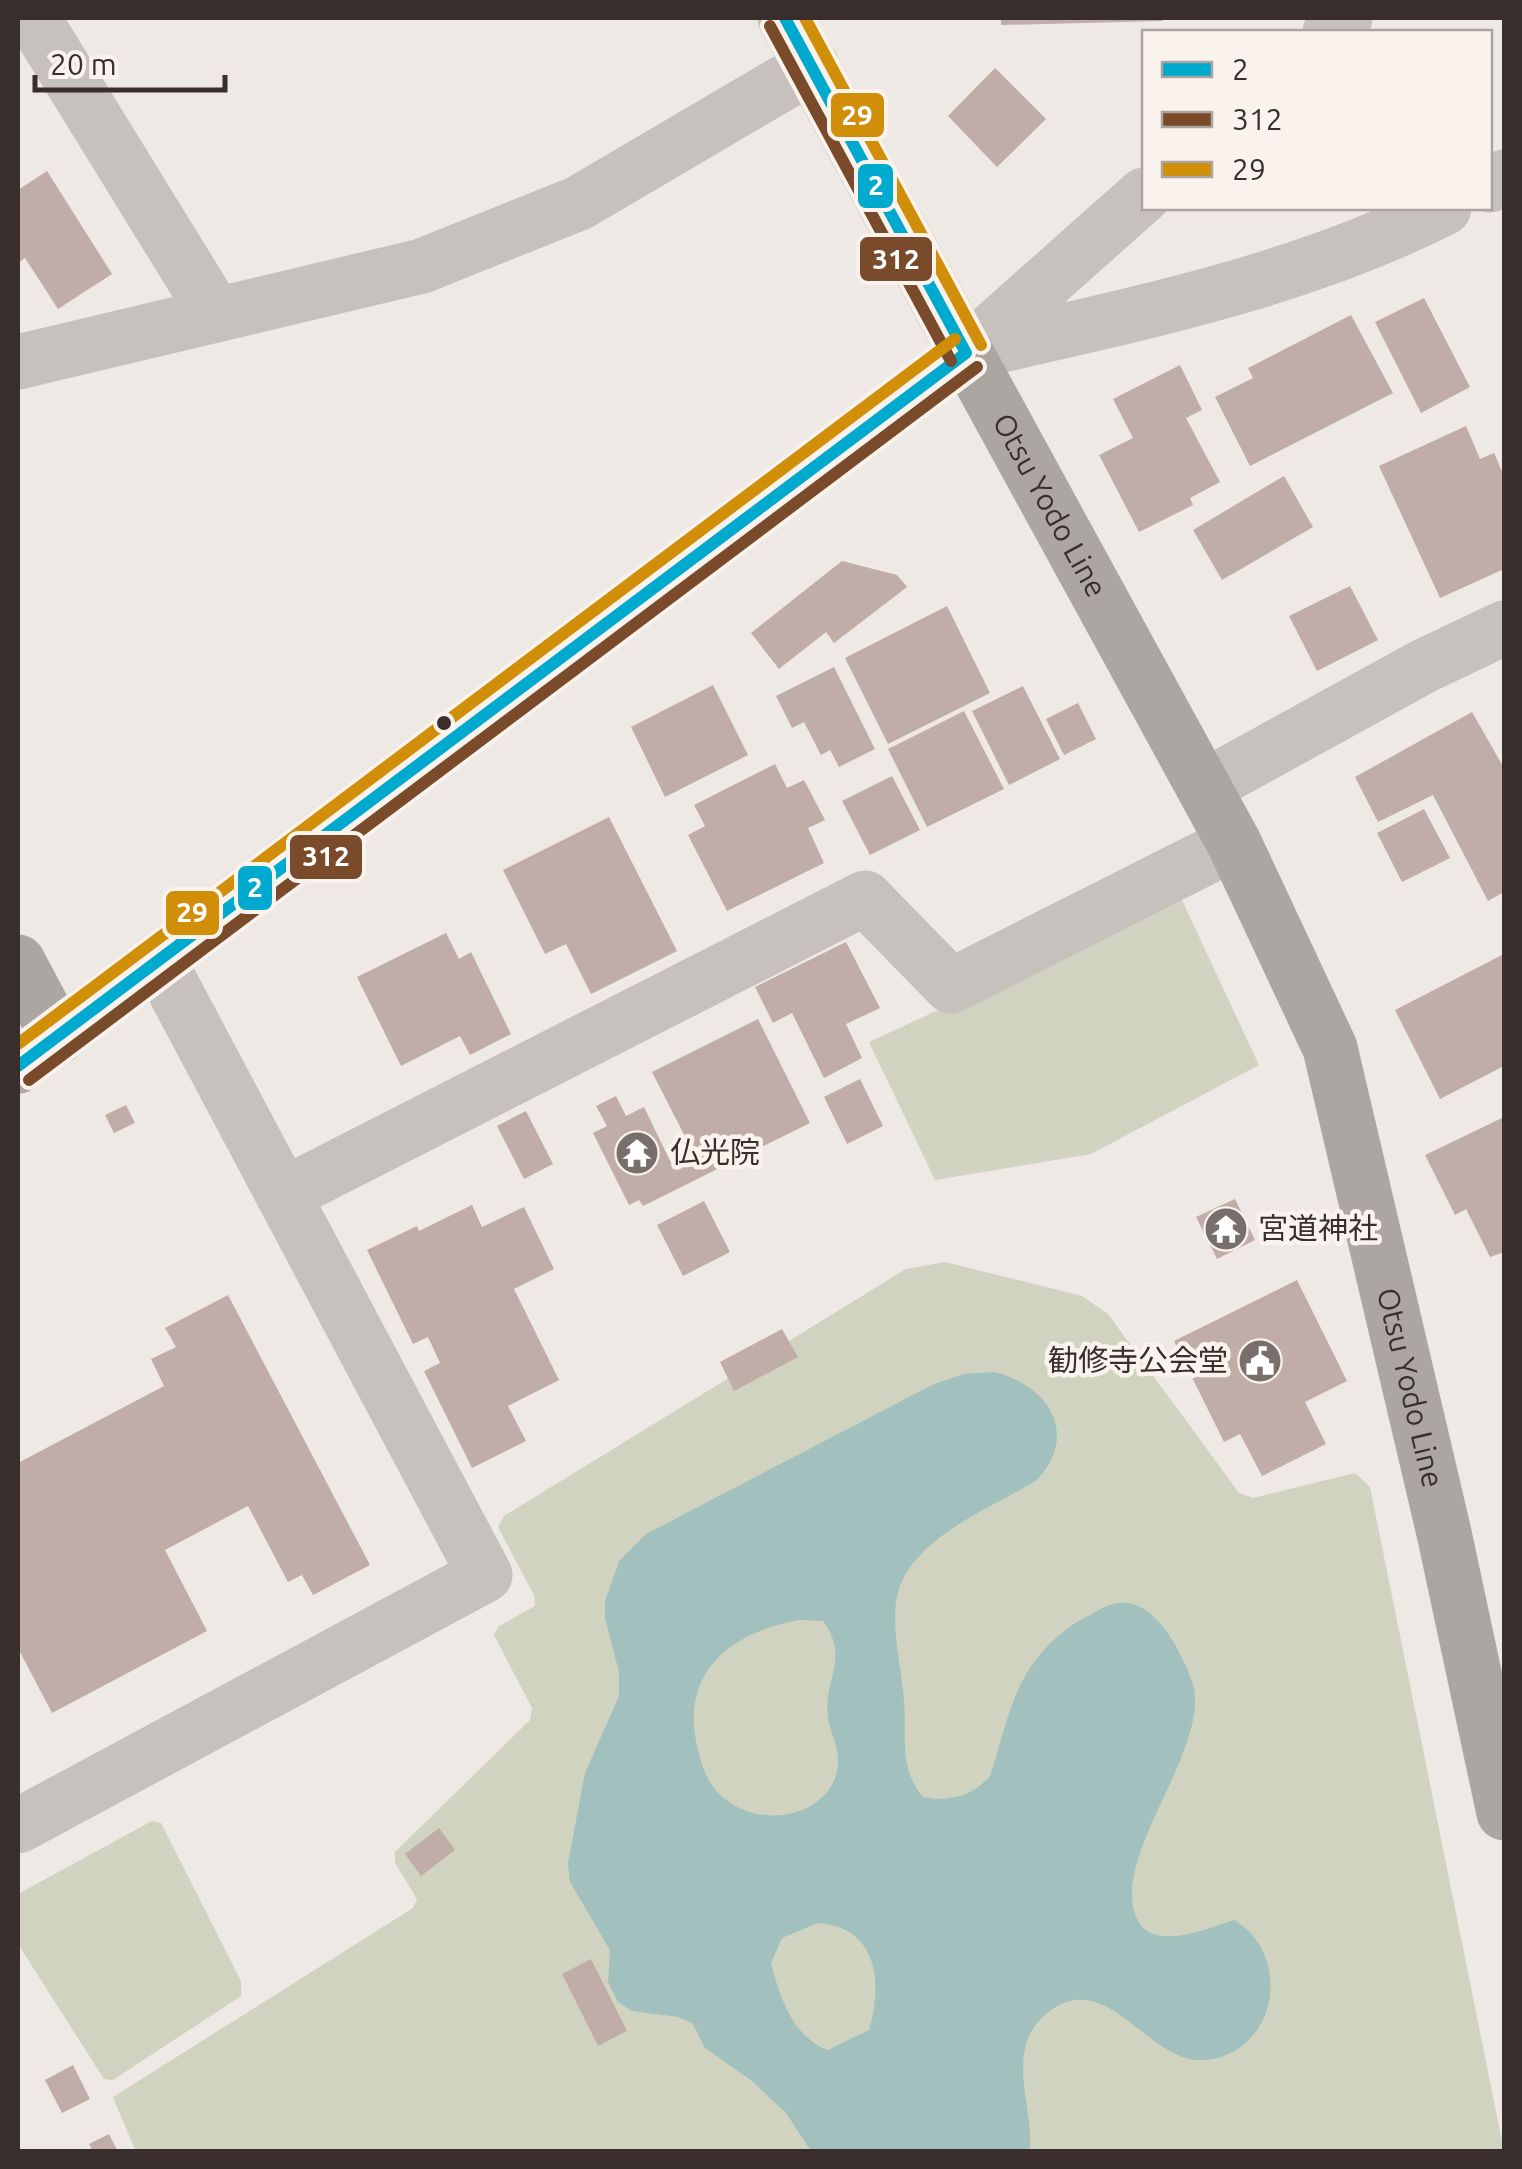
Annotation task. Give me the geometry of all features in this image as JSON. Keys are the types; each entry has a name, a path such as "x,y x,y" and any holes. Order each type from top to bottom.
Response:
{"main road":[{"name":"Otsu Yodo Line","path":"966,353 1234,843 1330,1048 1418,1416 1504,1813"},
{"path":"18,962 38,1052 966,353"}],"street":[{"path":"33,18 216,315"},
{"path":"785,18 966,353"},
{"path":"18,362 422,266 579,203 812,66"},
{"path":"966,353 1142,197"},
{"path":"966,353 1187,303 1388,236 1440,210"},
{"path":"1204,786 1424,666 1504,628"},
{"path":"283,1195 865,898 951,986 1234,843"},
{"path":"18,1826 485,1575 159,961"}],"green space":[{"path":"1181,898 1259,1065 1091,1154 935,1180 869,1042"},
{"path":"945,1262 1082,1296 1108,1314 1239,1493 1253,1498 1355,1473 1370,1487 1504,2151 136,2152 113,2097 413,1908 417,1899 395,1863 395,1852 530,1720 532,1708 494,1635 499,1626 535,1606 534,1595 498,1527 504,1516 906,1269"},
{"path":"152,1821 161,1823 241,1981 241,1996 113,2080 104,2079 18,1944 18,1894"}],"water":[{"path":"994,1372 1030,1388 1052,1414 1057,1429 1056,1446 1050,1463 1037,1480 952,1529 915,1561 902,1580 895,1626 905,1752 915,1786 923,1797 941,1799 967,1793 983,1783 990,1776 1019,1688 1043,1651 1067,1629 1106,1607 1119,1603 1144,1609 1165,1630 1181,1656 1192,1681 1195,1708 1177,1769 1136,1865 1132,1893 1137,1919 1155,1935 1168,1936 1234,1920 1253,1936 1265,1956 1269,2002 1248,2041 1228,2054 1204,2060 1183,2057 1164,2048 1108,2008 1089,2001 1069,2001 1047,2013 1034,2027 1023,2061 1030,2151 811,2151 786,2113 752,2081 705,2048 692,2023 678,2017 632,2011 618,2002 608,1982 610,1950 570,1882 568,1863 585,1773 619,1696 619,1672 605,1618 605,1601 619,1561 646,1534 934,1384 964,1374","holes":["800,1620 823,1621 835,1650 828,1703 838,1759 834,1779 824,1795 809,1807 790,1814 748,1812 722,1797 705,1772 694,1723 696,1699 703,1678 732,1646 775,1626","818,1923 853,1935 864,1946 875,1977 869,2030 828,2050 797,2026 771,1963 782,1938"]}],"building":[{"path":"1001,18 1162,18 1162,21 1001,25"},
{"path":"995,68 1046,119 997,167 948,116"},
{"path":"47,171 112,274 58,309 25,258 18,263 18,190"},
{"path":"1424,298 1470,387 1421,413 1375,322"},
{"path":"1351,315 1393,393 1250,466 1215,397 1253,378 1248,368"},
{"path":"1180,365 1202,410 1186,418 1220,482 1190,498 1193,505 1139,532 1099,455 1133,438 1113,399"},
{"path":"1466,426 1480,459 1494,453 1504,476 1504,569 1440,598 1379,466"},
{"path":"1284,476 1313,527 1222,580 1193,530"},
{"path":"842,561 897,575 907,587 834,643 826,632 779,669 751,633"},
{"path":"1350,586 1378,640 1317,671 1289,616"},
{"path":"947,606 990,693 888,744 845,658"},
{"path":"834,667 875,749 839,767 830,750 821,755 804,722 792,728 776,696"},
{"path":"713,685 748,755 665,797 631,727"},
{"path":"1023,686 1060,759 1009,785 972,711"},
{"path":"1078,703 1096,739 1064,755 1046,719"},
{"path":"964,711 1004,789 927,827 888,749"},
{"path":"1472,712 1504,768 1504,892 1488,901 1433,795 1378,822 1355,777"},
{"path":"775,764 787,788 804,780 825,820 808,828 824,863 727,911 688,835 705,826 694,805"},
{"path":"892,776 920,830 870,855 842,801"},
{"path":"1424,809 1450,858 1402,882 1377,833"},
{"path":"609,817 677,951 591,994 566,944 545,954 503,870"},
{"path":"446,933 459,959 471,952 511,1034 470,1055 460,1036 401,1066 357,977"},
{"path":"846,942 880,1008 846,1024 862,1058 824,1078 792,1013 773,1023 755,987"},
{"path":"1504,954 1504,1066 1440,1099 1395,1010"},
{"path":"758,1019 810,1123 643,1206 639,1200 629,1205 593,1133 607,1126 596,1106 616,1096 626,1116 644,1107 673,1167 695,1156 652,1072"},
{"path":"860,1079 883,1126 847,1144 824,1097"},
{"path":"126,1105 135,1123 114,1133 105,1115"},
{"path":"526,1111 553,1164 524,1179 497,1126"},
{"path":"1504,1117 1504,1252 1490,1257 1466,1209 1455,1215 1425,1155"},
{"name":"宮道神社","path":"1235,1199 1255,1240 1217,1259 1196,1217"},
{"path":"704,1201 730,1252 683,1276 657,1225"},
{"path":"472,1205 482,1227 524,1207 554,1269 514,1289 559,1380 508,1406 526,1441 472,1468 424,1371 440,1363 428,1337 413,1344 367,1250 417,1226 419,1231"},
{"name":"勧修寺公会堂","path":"1297,1280 1347,1381 1305,1402 1326,1444 1262,1476 1240,1434 1224,1442 1174,1341"},
{"path":"228,1295 370,1565 313,1595 302,1575 288,1582 248,1506 165,1550 207,1631 52,1713 18,1648 18,1463 164,1386 151,1359 176,1347 165,1328"},
{"path":"782,1329 798,1357 734,1391 720,1362"},
{"path":"439,1828 455,1850 421,1876 405,1854"},
{"path":"591,1959 627,2031 598,2046 562,1974"},
{"path":"73,2065 90,2099 62,2113 45,2080"},
{"path":"109,2134 118,2152 93,2152 89,2144"}],"transit line":[{"name":"2","path":"785,18 966,353"},
{"name":"29","path":"805,18 981,345"},
{"name":"312","path":"770,26 951,361"},
{"name":"29","path":"18,1044 955,339"},
{"name":"2","path":"18,1066 966,353"},
{"name":"312","path":"29,1080 977,367"}],"place":[{"name":"仏光院","path":"637,1153"},
{"name":"宮道神社","path":"1226,1229"},
{"name":"勧修寺公会堂","path":"1260,1361"}]}
